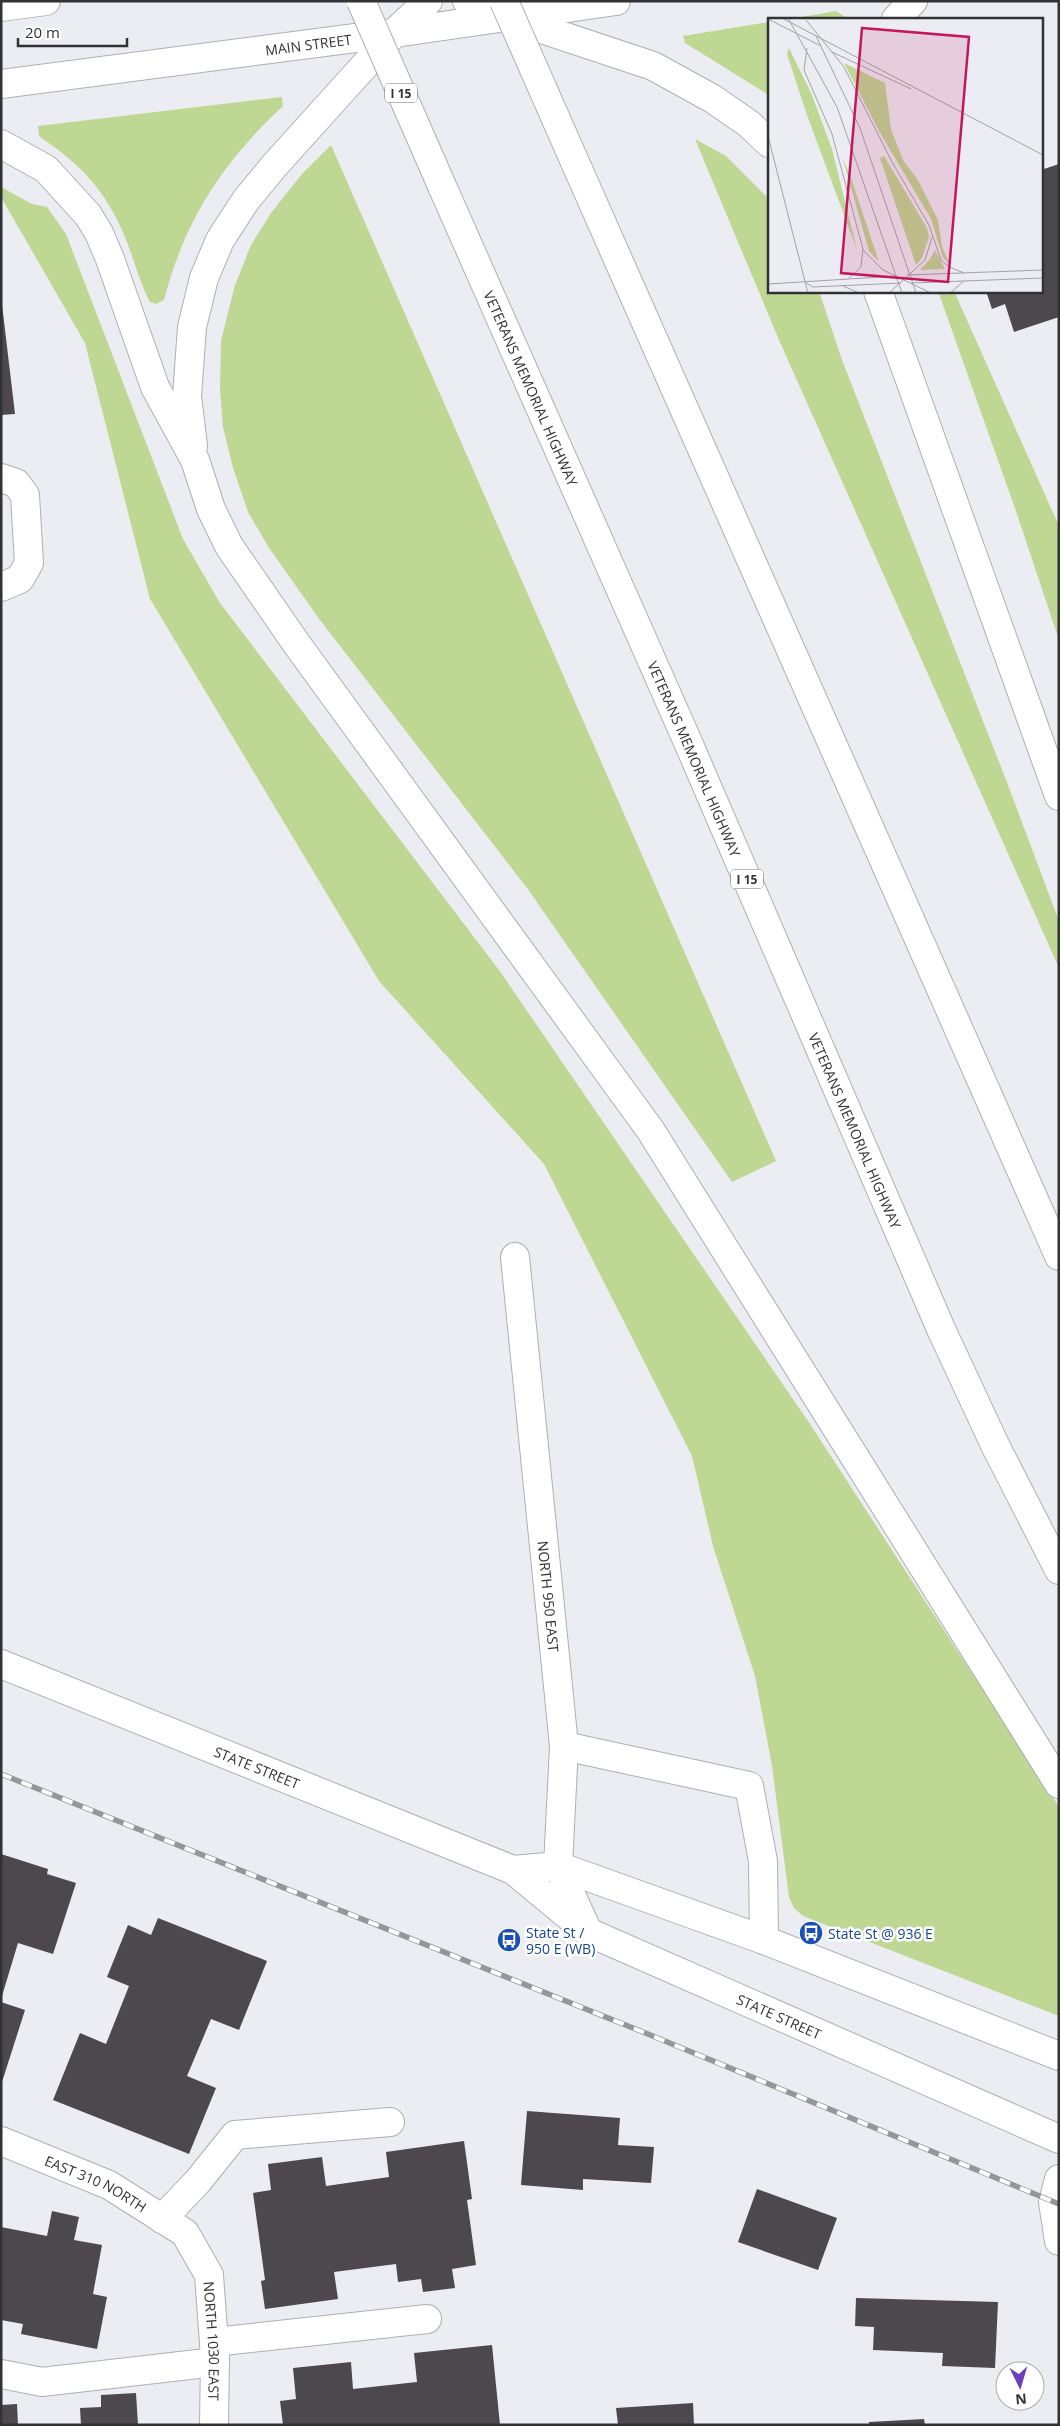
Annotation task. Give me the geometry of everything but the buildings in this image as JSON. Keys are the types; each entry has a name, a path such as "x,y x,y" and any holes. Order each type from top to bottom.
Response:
{"main road":[{"path":"1,7 46,1"},
{"name":"VETERANS MEMORIAL HIGHWAY","path":"361,1 691,749 941,1329 995,1445 1059,1570"},
{"path":"195,460 187,396 192,327 204,278 220,240 252,193 394,33 428,1"},
{"path":"467,1 504,9 653,66 713,100 749,124 768,142"},
{"name":"MAIN STREET","path":"1,84 394,33 504,9 616,1"},
{"path":"897,18 913,1"},
{"path":"504,9 578,170 1059,1256"},
{"path":"1,144 46,169 88,215 99,233 155,387 195,460 211,508 230,546 302,651 650,1131 1059,1784"},
{"path":"878,292 1059,796"},
{"path":"1,478 16,483 25,495 29,563 20,579 1,587"},
{"name":"NORTH 950 EAST","path":"515,1257 564,1746 558,1866 588,1932"},
{"name":"STATE STREET","path":"1,1664 513,1870 588,1932 1059,2139"},
{"path":"564,1746 749,1786 762,1861 764,1940"},
{"name":"STATE STREET","path":"513,1870 558,1866 764,1940 1059,2056"},
{"path":"162,2219 198,2181 235,2135 390,2122"},
{"name":"EAST 310 NORTH","path":"1,2141 109,2185 185,2233"},
{"path":"1059,2179 1053,2202 1059,2241"},
{"name":"NORTH 1030 EAST","path":"185,2233 209,2275 215,2352 214,2425"},
{"path":"1,2374 42,2382 215,2352 427,2319"}],"green space":[{"path":"836,11 846,18 796,18"},
{"path":"768,22 768,94 685,43 683,36"},
{"path":"282,97 283,106 242,149 209,194 183,243 164,300 156,304 150,302 125,237 109,205 100,192 79,168 39,136 38,126"},
{"path":"695,139 726,156 768,198 768,292 819,292 842,360 1059,921 1059,968 779,340"},
{"path":"331,145 776,1161 732,1182 527,888 320,620 269,548 248,512 233,468 223,427 220,390 221,341 235,285 251,245 271,213 302,174"},
{"path":"1,187 32,204 47,207 66,234 183,539 220,603 499,970 810,1424 1059,1807 1059,2016 803,1916 794,1908 789,1897 772,1766 755,1676 713,1546 692,1456 544,1164 379,981 150,599 85,343 1,197"},
{"path":"938,292 954,292 1059,526 1059,640 1017,514"}],"railway":[{"path":"1,1774 643,2032 1059,2204"}],"place":[{"name":"State St @ 936 E","path":"811,1933"},
{"name":"State St / 950 E (WB)","path":"509,1940"}]}
